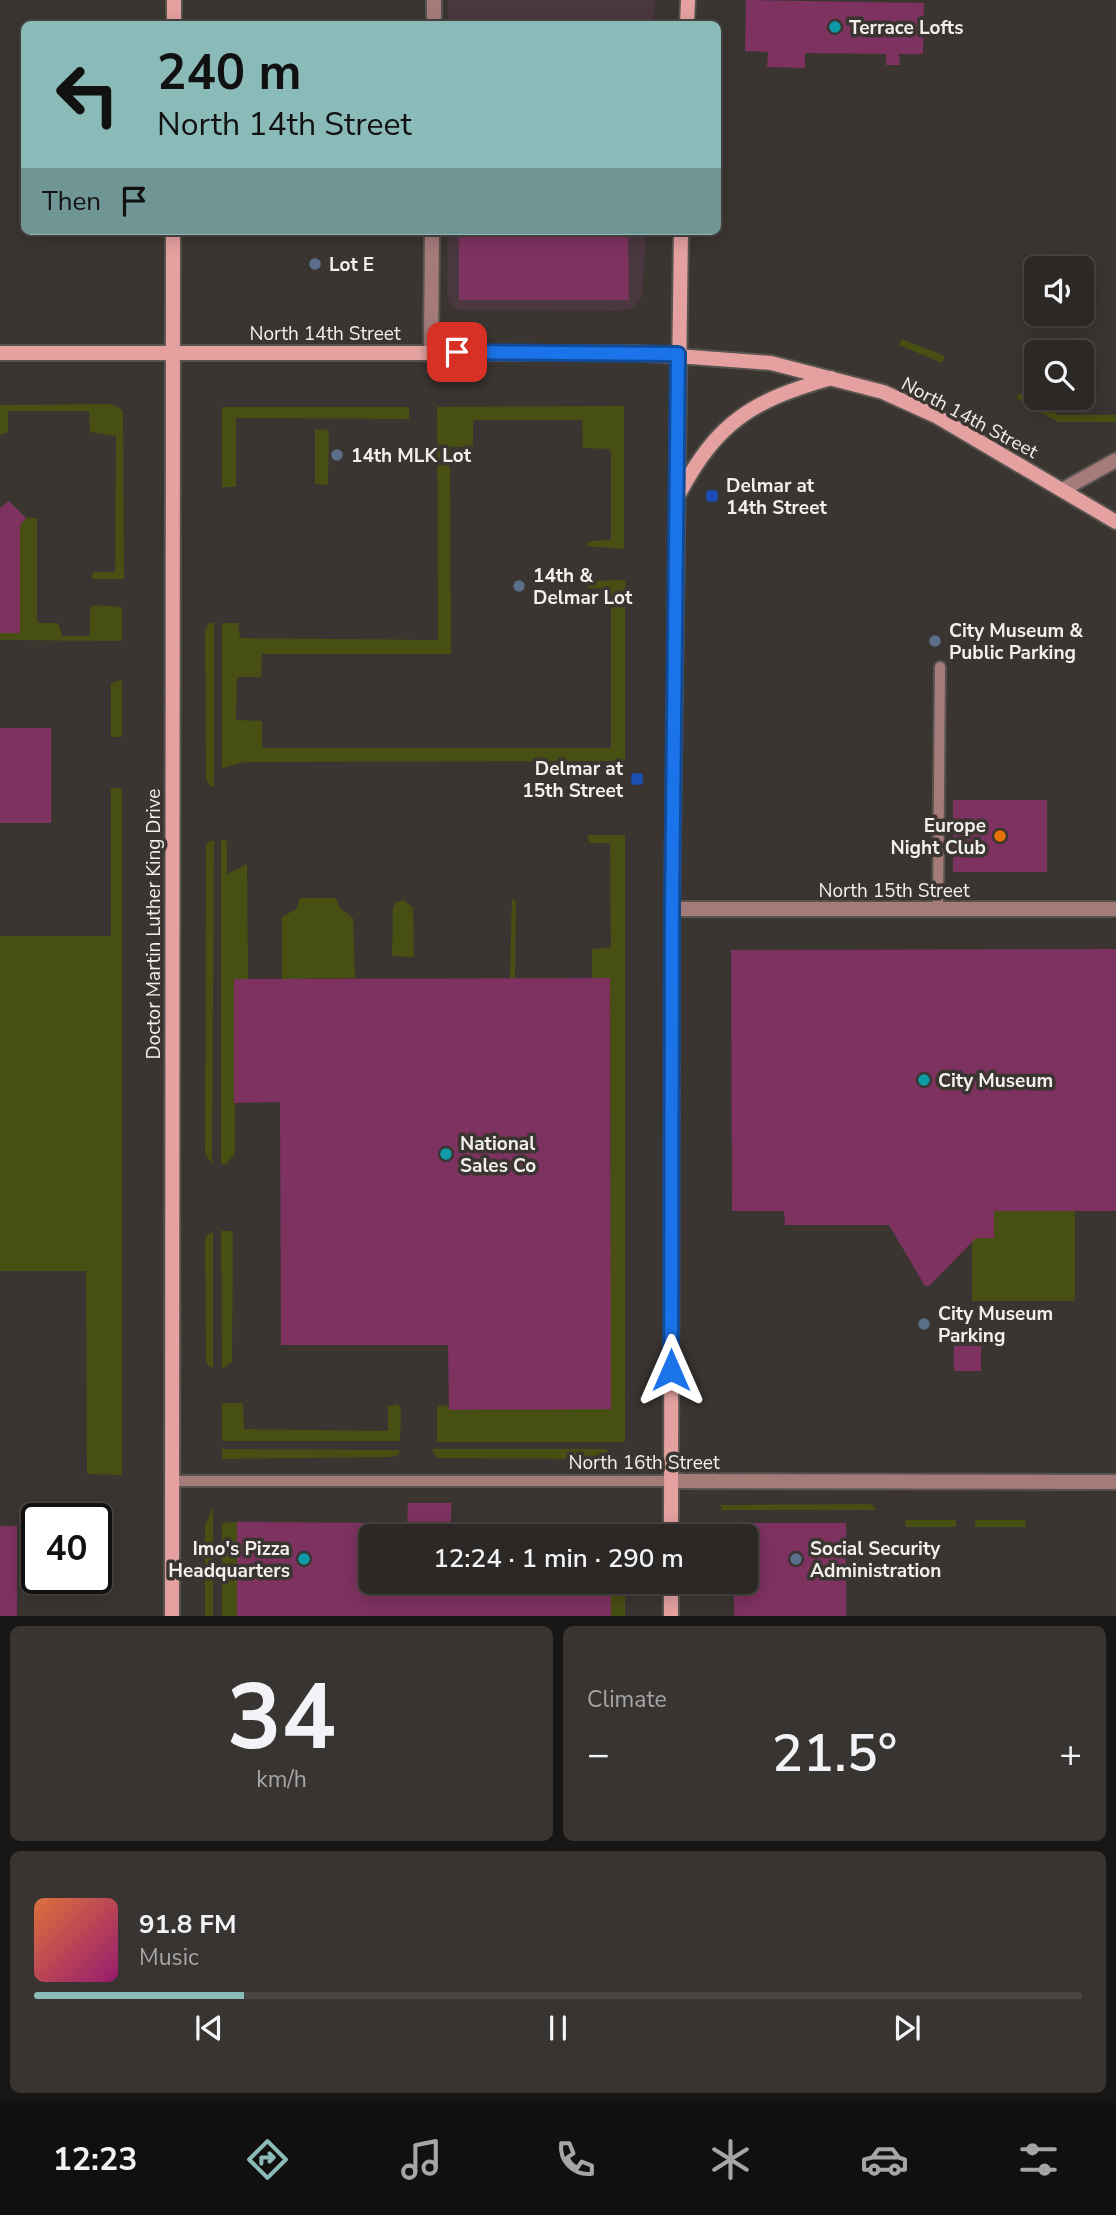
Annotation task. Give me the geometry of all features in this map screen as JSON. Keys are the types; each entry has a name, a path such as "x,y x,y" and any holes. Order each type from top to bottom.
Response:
{"main road":[{"path":"174,0 174,21"},
{"path":"687,21 688,0"},
{"name":"Doctor Martin Luther King Drive","path":"172,1616 173,235"},
{"path":"671,1524 672,909 681,235"},
{"name":"North 14th Street","path":"0,353 431,351 678,354 771,363 834,377 883,392 936,416 1116,522"},
{"path":"677,499 705,449 738,417 782,394 834,377"},
{"path":"671,1594 671,1616"}],"street":[{"path":"434,0 434,21"},
{"path":"431,351 432,235"},
{"path":"1062,490 1116,460"},
{"name":"North 15th Street","path":"672,909 1116,909"},
{"name":"North 16th Street","path":"671,1481 1116,1482"}],"lane":[{"path":"938,909 940,667"},
{"name":"North 16th Street","path":"172,1481 671,1481"}],"shaded area":[{"path":"448,0 655,0 654,21 448,21"},
{"path":"448,235 646,235 642,297 631,309 459,310 450,304 447,297"}],"green space":[{"path":"902,339 945,356 942,363 899,345"},
{"path":"1020,393 1024,395 1024,403 1016,398"},
{"path":"111,404 123,410 124,579 92,579 93,572 115,572 116,436 90,432 89,411 8,411 8,432 0,435 0,405"},
{"path":"624,406 624,549 586,546 590,541 611,540 611,449 583,448 582,420 473,420 473,447 450,447 451,654 262,654 261,677 237,677 236,720 262,721 262,748 611,748 611,589 589,588 587,581 625,580 625,761 245,762 222,768 222,623 238,623 240,638 438,640 437,407"},
{"path":"222,407 409,407 409,419 236,418 236,487 222,487"},
{"path":"1037,410 1049,410 1058,415 1116,415 1116,422 1058,422"},
{"path":"315,429 329,430 328,485 315,484"},
{"path":"26,518 37,518 37,623 58,623 62,636 90,636 90,609 94,605 122,607 122,641 0,640 0,633 20,633 20,525"},
{"path":"209,623 214,623 214,787 210,786 206,779 205,630"},
{"path":"122,681 122,737 111,737 111,684"},
{"path":"111,788 122,788 122,1475 87,1474 86,1271 0,1271 0,936 111,936"},
{"path":"588,835 625,835 625,1442 437,1442 437,1405 449,1406 449,1410 611,1409 610,979 592,978 592,949 611,947 610,843 589,843"},
{"path":"221,840 227,841 227,874 247,864 248,979 234,979 235,1153 227,1164 221,1164"},
{"path":"209,841 214,841 212,1164 205,1153 206,845"},
{"path":"300,898 336,898 339,907 353,918 355,978 282,979 282,917 296,909"},
{"path":"512,898 516,902 515,978 510,978"},
{"path":"404,900 413,908 414,957 392,956 393,908 396,902"},
{"path":"972,1211 1075,1211 1075,1301 972,1301"},
{"path":"213,1231 213,1369 206,1363 205,1238"},
{"path":"221,1231 233,1231 232,1362 222,1369"},
{"path":"222,1403 243,1403 244,1429 388,1431 388,1406 396,1404 401,1407 400,1441 222,1441"},
{"path":"222,1449 400,1450 398,1455 392,1457 222,1459"},
{"path":"432,1449 607,1449 607,1459 437,1458"},
{"path":"870,1504 877,1510 722,1510 720,1505"},
{"path":"213,1508 213,1616 205,1616 205,1526"},
{"path":"905,1520 956,1520 956,1527 906,1527"},
{"path":"975,1520 1025,1520 1026,1527 975,1527"},
{"path":"237,1522 237,1616 222,1616 222,1523"},
{"path":"611,1594 625,1594 625,1616 611,1616"}],"building":[{"name":"Terrace Lofts","path":"746,0 924,3 923,54 899,54 900,65 886,65 886,54 805,53 805,68 767,67 768,52 745,51"},
{"path":"459,235 628,235 629,300 459,300"},
{"path":"9,501 26,518 20,525 20,633 0,633 0,508"},
{"path":"0,728 51,728 51,823 0,823"},
{"name":"Europe Night Club","path":"953,800 1047,800 1047,872 953,872"},
{"name":"City Museum","path":"1116,949 1116,1211 994,1211 994,1238 976,1238 929,1286 925,1286 889,1225 785,1225 784,1211 732,1211 731,950"},
{"name":"National Sales Co","path":"610,978 611,1409 449,1410 448,1345 281,1345 280,1102 234,1103 234,979"},
{"path":"954,1346 981,1346 981,1371 954,1371"},
{"name":"Imo's Pizza Headquarters","path":"408,1503 451,1503 451,1524 359,1524 359,1594 611,1594 611,1616 237,1616 237,1522 407,1523"},
{"name":"Social Security Administration","path":"734,1523 846,1523 846,1616 734,1616 734,1594 758,1594 758,1524"},
{"path":"0,1526 17,1526 17,1616 0,1616"}],"place":[{"name":"Terrace Lofts","path":"835,27"},
{"name":"Lot E","path":"315,264"},
{"name":"14th MLK Lot","path":"337,455"},
{"name":"Delmar at 14th Street","path":"712,496"},
{"name":"14th & Delmar Lot","path":"519,586"},
{"name":"City Museum & Public Parking","path":"935,641"},
{"name":"Delmar at 15th Street","path":"637,779"},
{"name":"Europe Night Club","path":"1000,836"},
{"name":"City Museum","path":"924,1080"},
{"name":"National Sales Co","path":"446,1154"},
{"name":"City Museum Parking","path":"924,1324"},
{"name":"Imo's Pizza Headquarters","path":"304,1559"},
{"name":"Social Security Administration","path":"796,1559"}],"route":[{"path":"457,352 678,354 672,909 671,1370"}]}
